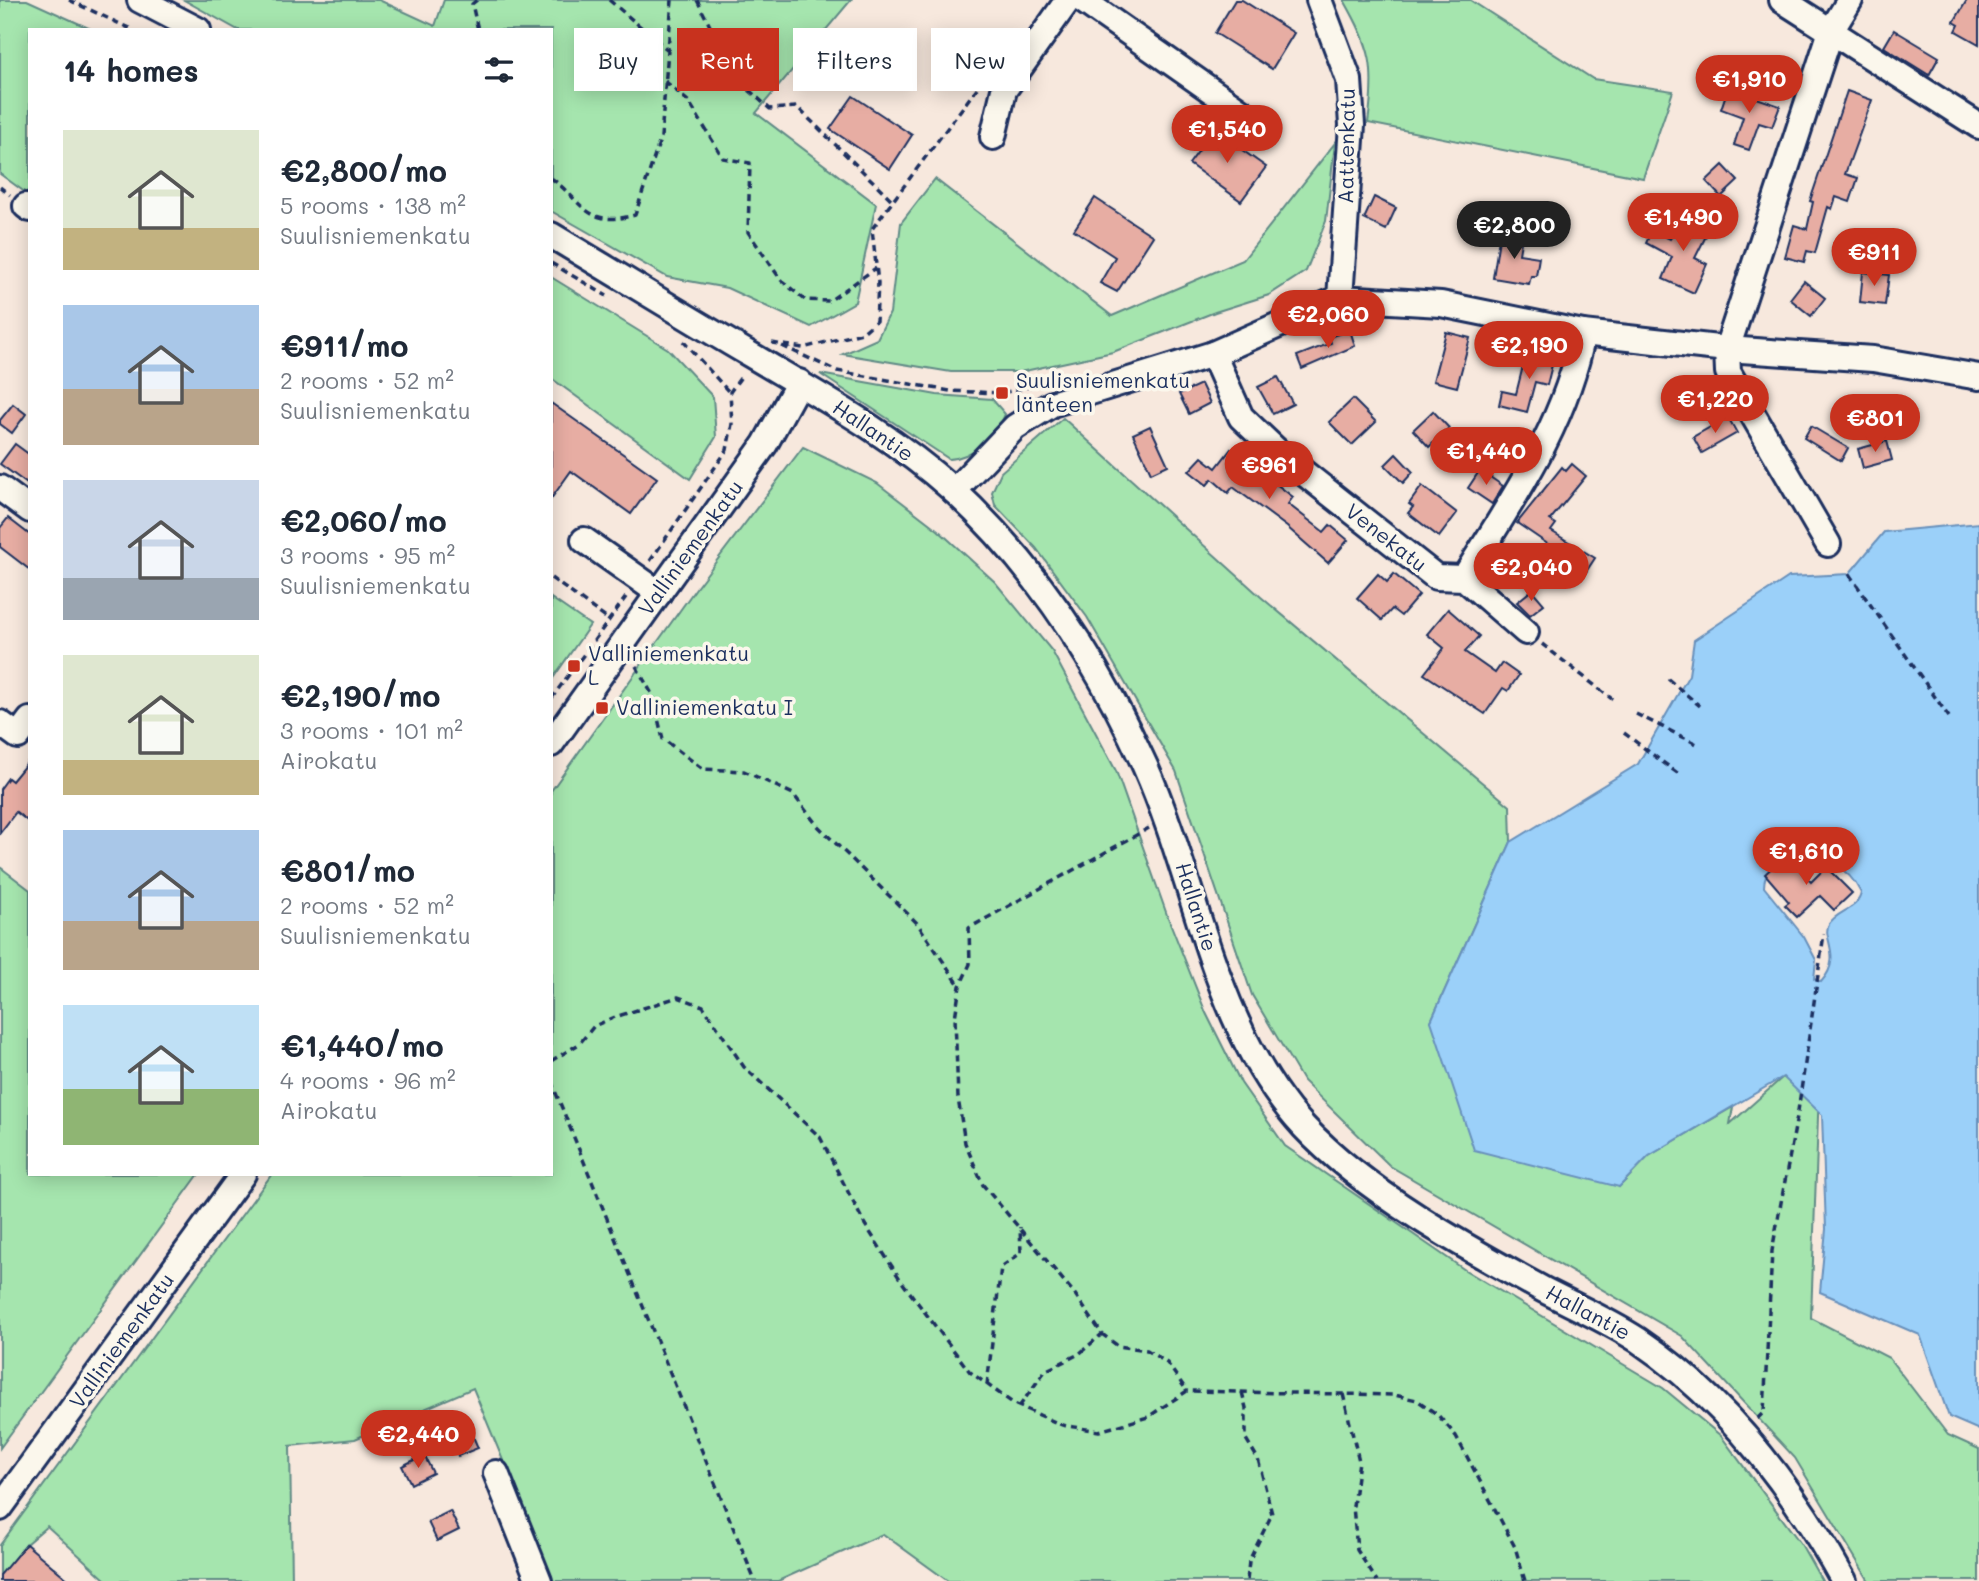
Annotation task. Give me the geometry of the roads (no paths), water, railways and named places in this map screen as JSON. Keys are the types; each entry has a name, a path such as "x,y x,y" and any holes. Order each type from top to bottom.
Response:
{"street":[{"path":"140,0 194,28"},
{"path":"993,137 1004,90 1068,0"},
{"path":"1082,0 1259,124"},
{"name":"Aattenkatu","path":"1319,0 1349,80 1352,125 1340,298"},
{"path":"1782,0 1979,126"},
{"path":"1828,544 1728,372 1727,349 1831,31 1850,0"},
{"name":"Hallantie","path":"553,236 764,350 799,382 901,448 954,491 1007,547 1046,595 1077,641 1121,717 1166,819 1239,1029 1267,1080 1306,1128 1334,1157 1368,1184 1508,1270 1633,1337 1703,1392 1744,1434 1783,1485 1844,1581"},
{"path":"954,491 1015,427 1052,404 1213,354 1340,298 1441,304 1583,332 1727,349 1873,359 1979,377"},
{"path":"1526,632 1464,578 1543,450 1578,362 1583,332"},
{"name":"Venekatu","path":"1213,354 1241,417 1280,454 1436,578 1464,578"},
{"name":"Valliniemenkatu","path":"553,741 765,444 799,382"},
{"path":"0,488 28,509"},
{"path":"584,540 659,593"},
{"name":"Valliniemenkatu","path":"0,1508 242,1176"},
{"path":"496,1473 539,1581"}],"water":[{"path":"1979,523 1979,1430 1949,1417 1920,1335 1820,1292 1826,1229 1822,1115 1783,1077 1649,1156 1619,1187 1474,1150 1431,1021 1511,842 1638,764 1689,675 1694,640 1789,577 1849,574 1884,532","holes":["1792,855 1803,855 1832,863 1849,876 1861,893 1852,907 1829,924 1827,929 1831,964 1821,982 1814,979 1816,960 1804,937 1764,887 1766,876 1777,863"]}],"place":[{"name":"Suulisniemenkatu länteen","path":"1002,393"},
{"name":"Valliniemenkatu L","path":"574,666"},
{"name":"Valliniemenkatu I","path":"602,708"}]}
